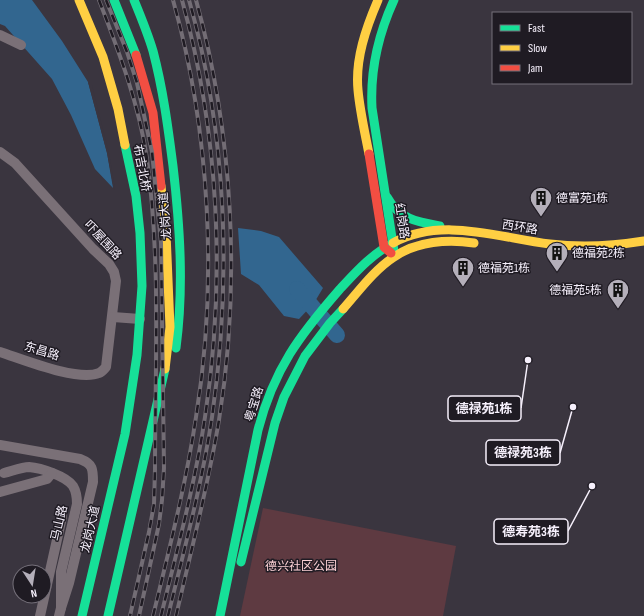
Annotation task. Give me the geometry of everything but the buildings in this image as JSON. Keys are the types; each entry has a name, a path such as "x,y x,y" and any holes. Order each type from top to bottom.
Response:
{"main road":[{"name":"布吉北桥","path":"79,0 103,57 118,109 136,196 140,233"},
{"path":"114,0 136,55 153,114 170,147"},
{"name":"龙岗大道","path":"134,0 148,35 157,67 170,147 179,218 182,290 180,322 173,370 151,432"},
{"name":"红岗路","path":"378,0 367,26 362,43 357,83 359,105 384,247 395,256"},
{"name":"红岗路","path":"394,0 386,19 378,46 371,79 372,108 395,256"},
{"name":"布吉北桥","path":"153,114 160,169 167,259"},
{"path":"385,192 392,206 402,216 424,223 463,230"},
{"name":"西环路","path":"393,242 404,237 427,232 463,230 571,246 611,246 644,241"},
{"name":"龙岗大道","path":"82,616 125,434 137,355 142,286 140,233"},
{"path":"240,570 275,423 282,404 305,356 330,323 347,304 377,271 395,256 415,247 438,242 462,241 484,244"},
{"name":"粤宝路","path":"220,616 255,442 269,392 296,342 322,308 361,267 384,247 393,242"},
{"name":"龙岗大道","path":"108,616 164,375 170,327 167,259"}],"street":[{"path":"0,35 21,44"},
{"name":"吓屋围路","path":"0,152 15,163 93,249 109,264 114,272 116,281 106,367 100,373 89,375 76,374"},
{"path":"112,317 140,319"},
{"name":"东昌路","path":"0,352 47,367 76,374"},
{"path":"0,445 80,458 88,462 92,467 93,482 69,583 60,612"},
{"name":"马山路","path":"4,472 29,467 52,473 66,479 73,486 77,504 61,572 60,612"},
{"path":"0,492 47,479 52,473"},
{"path":"40,616 62,518"}],"green space":[{"name":"德兴社区公园","path":"263,508 456,546 443,616 240,616"}],"water":[{"path":"0,0 32,0 62,41 88,82 107,153 113,188 95,169 71,115 52,79 5,26 0,24"},
{"path":"238,228 261,231 279,237 323,288 314,303 299,319 284,316 259,285 241,274"}],"pier":[{"path":"88,82 92,85 109,153 115,188 114,190 107,153"}],"waterway":[{"path":"297,289 337,335"}],"railway":[{"path":"99,0 121,59 139,118 147,159 156,275 154,504 130,616"},
{"path":"106,0 127,52 137,83 152,152 161,243 164,468 159,524 139,616"},
{"path":"153,616 177,517 192,442 203,366 207,313 207,207 202,154 186,50 173,0"},
{"path":"161,616 185,517 205,417 212,365 217,260 211,154 204,102 182,0"},
{"path":"168,616 192,517 212,417 218,365 224,260 218,154 202,51 189,0"},
{"path":"176,616 215,445 226,368 230,316 230,209 225,155 209,51 196,0"}],"traffic: fast":[{"path":"114,0 136,55"},
{"path":"134,0 149,38 157,65 173,166 178,212 180,257 180,302 176,348"},
{"path":"394,0 379,40 372,80 372,108 394,251"},
{"path":"82,616 125,434 137,355 142,286 140,233 136,196 125,145"},
{"path":"387,197 403,215 416,221 440,226"},
{"path":"220,616 258,430 264,408 280,371 300,338 340,289 378,252 393,243"},
{"path":"241,562 275,423 284,397 305,356 330,323 343,309"},
{"path":"108,616 165,369"}],"traffic: slow":[{"path":"79,0 103,57 118,109 125,145"},
{"path":"369,154 359,98 358,67 362,44 378,0"},
{"path":"161,186 166,233 170,327 165,369"},
{"path":"393,243 412,235 431,231 451,230 471,231 550,244 574,246 609,245 644,241"},
{"path":"343,309 380,268 403,252 423,244 433,242 454,241 474,243"}],"traffic: jam":[{"path":"136,55 153,113 161,186"},
{"path":"369,154 384,247 391,253"}],"place":[{"name":"德富苑1栋","path":"541,218"},
{"name":"德福苑2栋","path":"557,272"},
{"name":"德福苑1栋","path":"463,288"},
{"name":"德福苑5栋","path":"618,310"},
{"name":"德禄苑1栋","path":"528,360"},
{"name":"德禄苑3栋","path":"573,407"},
{"name":"德寿苑3栋","path":"592,486"}]}
